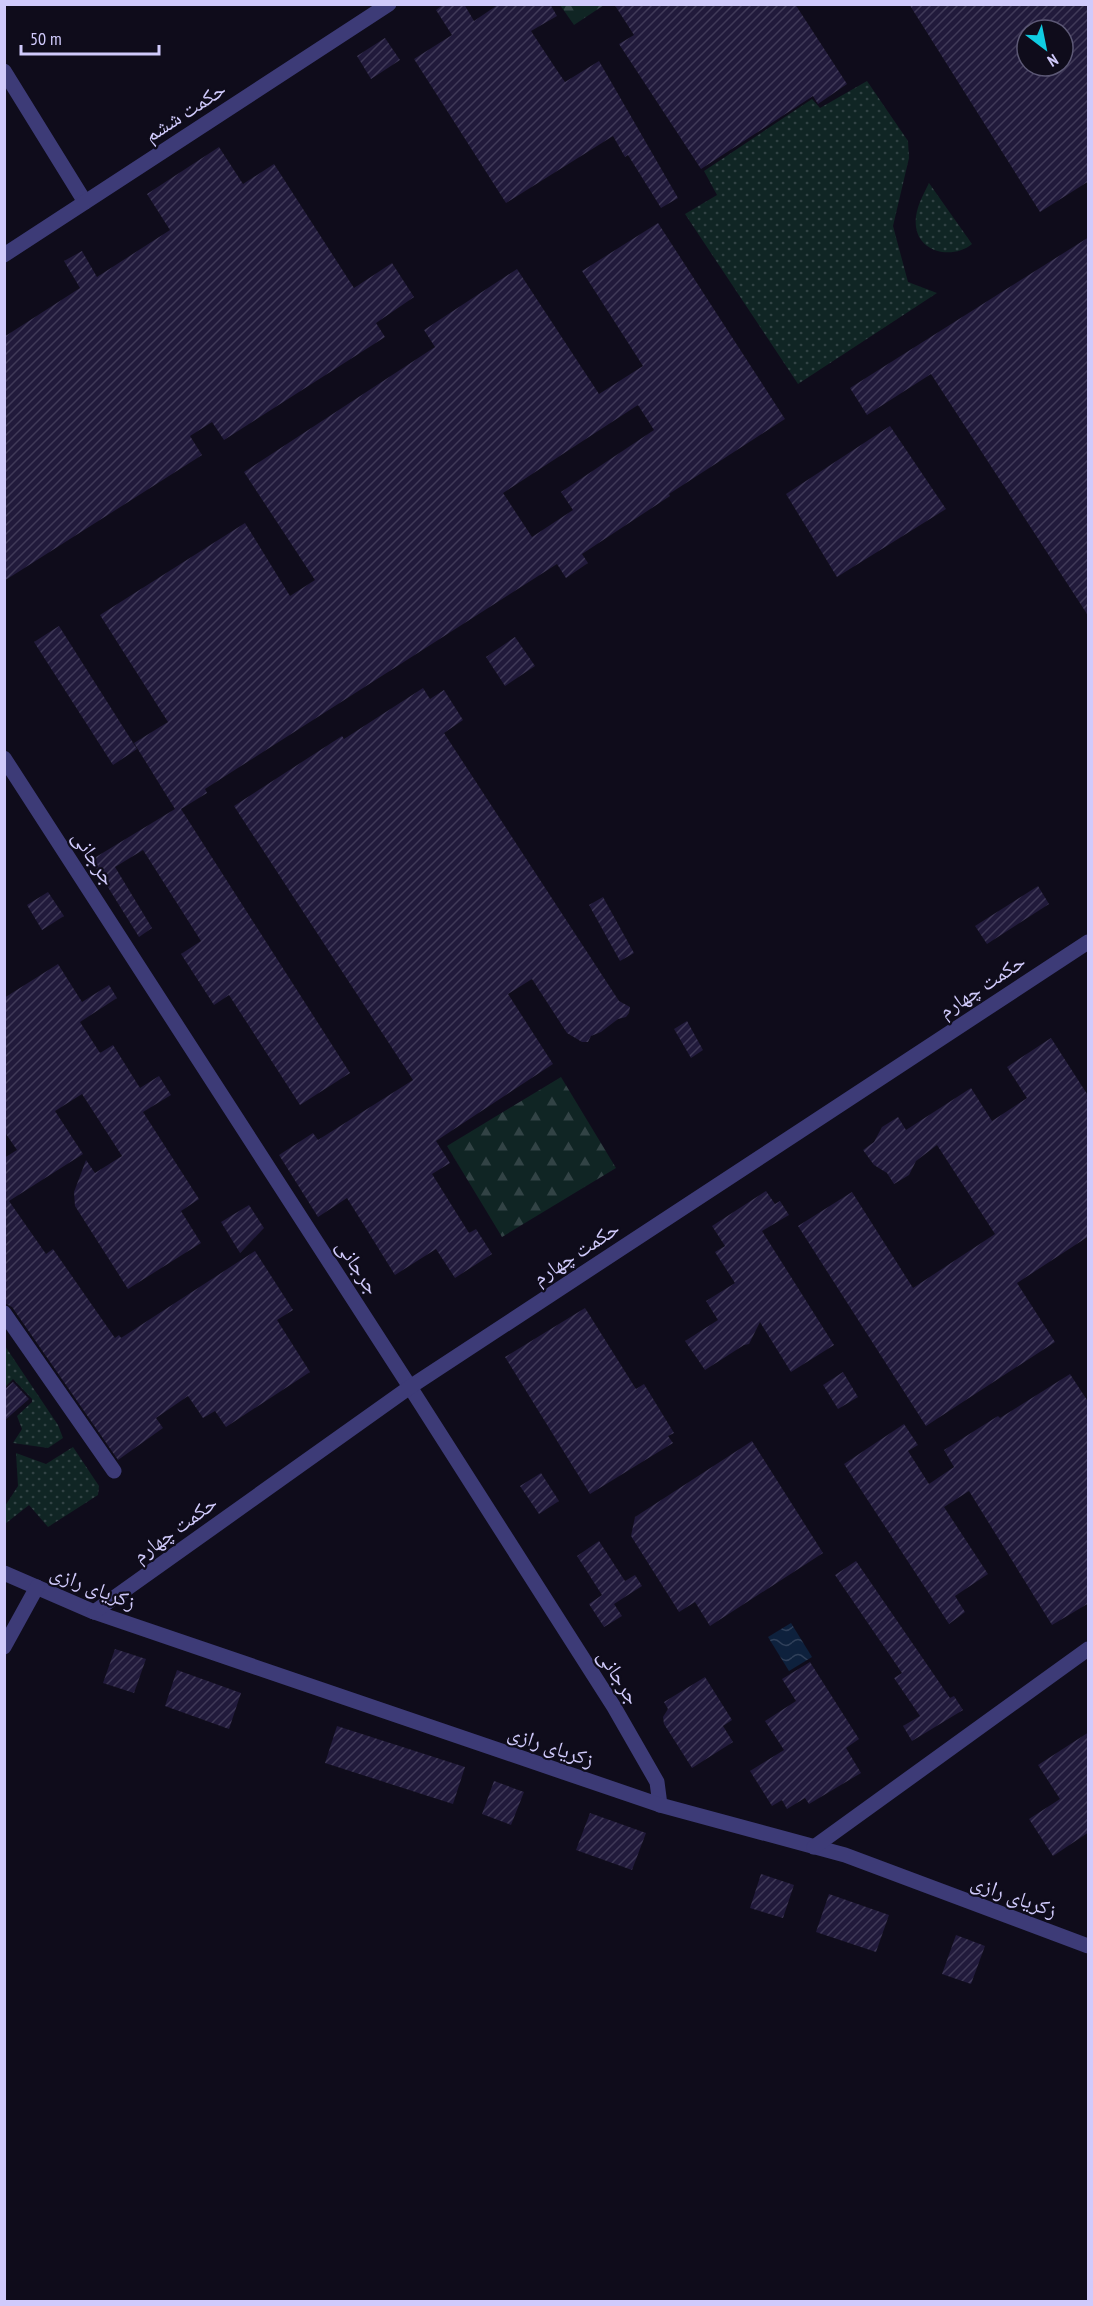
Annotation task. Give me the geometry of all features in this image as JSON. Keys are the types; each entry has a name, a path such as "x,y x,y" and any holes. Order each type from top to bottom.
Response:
{"street":[{"name":"حکمت ششم","path":"4,255 389,4"},
{"path":"4,71 85,202"},
{"name":"جرجانی","path":"4,758 410,1386 614,1707 657,1782 660,1805"},
{"name":"حکمت چهارم","path":"94,1612 410,1386 1089,942"},
{"path":"4,1313 114,1471"},
{"name":"زکریای رازی","path":"4,1574 94,1612 660,1805 845,1856 1089,1946"},
{"path":"4,1647 37,1587"},
{"path":"814,1847 1089,1649"}],"green space":[{"path":"560,5 604,5 574,25"},
{"path":"867,81 908,141 909,158 893,226 908,282 937,293 798,384 685,214 717,195 704,171 812,99 820,108"},
{"path":"929,183 972,244 965,249 939,251 924,243 919,236 916,215"},
{"path":"561,1077 616,1168 502,1237 447,1146"},
{"path":"5,1346 58,1425 63,1438 48,1448 13,1443 22,1429 17,1416 32,1402 32,1399 13,1379 5,1387"},
{"path":"73,1447 99,1486 98,1495 48,1527 29,1505 5,1524 5,1506 18,1486 16,1453 46,1464"}],"water":[{"path":"791,1623 812,1657 789,1671 768,1637"}],"building":[{"path":"444,4 464,4 474,21 499,4 550,4 557,16 531,31 556,69 565,82 599,61 678,198 661,208 628,155 625,157 613,136 506,203 414,59 452,35 436,10"},
{"path":"614,4 795,4 847,84 818,104 813,96 701,169 619,44 634,35"},
{"path":"909,4 1089,4 1089,181 1040,212"},
{"path":"385,38 400,60 371,79 357,56"},
{"path":"219,147 243,184 274,164 354,288 392,263 414,297 376,323 385,337 224,440 212,422 190,436 202,455 4,581 4,337 80,288 64,261 82,251 97,277 170,230 147,194"},
{"path":"658,223 785,419 582,554 588,563 566,578 557,564 205,789 207,793 181,809 350,1073 300,1105 229,995 214,1005 181,954 201,941 143,850 115,867 152,928 139,937 91,860 175,809 134,743 168,722 100,615 245,523 290,596 315,580 244,472 435,347 424,330 517,269 599,394 643,366 582,271","holes":["638,405 654,430 561,492 573,510 532,537 503,493"]},
{"path":"1089,237 1089,617 931,374 867,415 850,388"},
{"path":"890,426 946,509 837,577 786,494"},
{"path":"59,626 137,749 113,765 34,642"},
{"path":"515,637 535,666 505,686 486,657"},
{"path":"423,688 430,699 444,690 463,720 444,733 619,1001 630,1007 626,1017 618,1019 601,1032 591,1036 588,1042 582,1042 567,1033 532,979 508,994 553,1064 436,1141 450,1163 432,1174 469,1233 476,1229 492,1254 455,1278 436,1249 395,1275 347,1198 318,1217 279,1155 313,1133 318,1140 413,1080 234,806 342,736 344,739"},
{"path":"1038,886 1049,904 987,944 975,926"},
{"path":"48,892 64,916 42,930 27,905"},
{"path":"603,897 634,953 620,961 589,905"},
{"path":"58,964 82,1002 109,985 117,998 80,1022 100,1053 113,1045 140,1088 159,1076 171,1095 143,1112 199,1199 181,1211 201,1243 128,1289 75,1206 74,1192 86,1160 95,1173 122,1156 82,1094 55,1111 83,1154 9,1201 46,1254 53,1249 115,1338 119,1335 121,1338 255,1251 293,1310 277,1320 310,1372 226,1427 215,1411 203,1418 188,1396 156,1418 163,1428 118,1460 12,1307 4,1303 4,1158 17,1150 4,1131 4,998"},
{"path":"687,1021 703,1050 691,1058 674,1029"},
{"path":"1051,1038 1089,1097 1089,1236 1017,1283 1055,1342 926,1426 798,1226 852,1192 913,1288 995,1234 937,1145 916,1161 909,1175 894,1184 887,1173 874,1165 863,1150 874,1142 882,1127 898,1117 906,1130 971,1088 992,1121 1027,1098 1007,1067"},
{"path":"766,1191 775,1204 780,1201 789,1215 762,1231 834,1345 791,1372 760,1322 749,1344 705,1370 685,1341 718,1320 706,1301 735,1283 715,1252 725,1246 712,1226"},
{"path":"249,1205 264,1228 240,1253 221,1222"},
{"path":"585,1308 636,1389 644,1384 674,1433 668,1436 673,1443 590,1494 505,1357"},
{"path":"843,1372 858,1397 838,1409 823,1385"},
{"path":"1070,1374 1089,1403 1089,1603 1052,1625 969,1491 944,1507 988,1574 955,1596 965,1612 949,1624 844,1464 904,1424 918,1445 908,1451 929,1484 954,1467 944,1450"},
{"path":"13,1382 29,1399 4,1421 4,1390"},
{"path":"752,1441 823,1553 710,1626 695,1602 679,1612 631,1536 635,1517"},
{"path":"541,1473 559,1501 539,1514 520,1486"},
{"path":"599,1541 625,1581 635,1575 642,1586 614,1604 622,1616 604,1627 589,1604 602,1595 577,1556"},
{"path":"856,1561 950,1698 954,1696 963,1710 912,1741 903,1726 920,1716 894,1678 902,1673 835,1575"},
{"path":"115,1649 146,1659 134,1693 103,1683"},
{"path":"810,1662 859,1739 846,1748 861,1773 809,1804 805,1798 787,1809 782,1800 772,1806 750,1771 784,1750 765,1721 796,1701 782,1679"},
{"path":"177,1670 241,1693 229,1729 165,1706"},
{"path":"705,1677 732,1720 723,1726 733,1742 692,1768 664,1724 663,1717 668,1709 664,1702"},
{"path":"337,1726 465,1767 453,1804 325,1763"},
{"path":"1089,1732 1089,1832 1053,1856 1029,1819 1060,1799 1038,1765"},
{"path":"494,1781 524,1792 511,1825 482,1814"},
{"path":"590,1813 646,1833 632,1870 576,1850"},
{"path":"761,1874 794,1885 783,1918 750,1908"},
{"path":"829,1894 889,1915 876,1952 816,1932"},
{"path":"956,1935 985,1946 971,1984 942,1974"}]}
